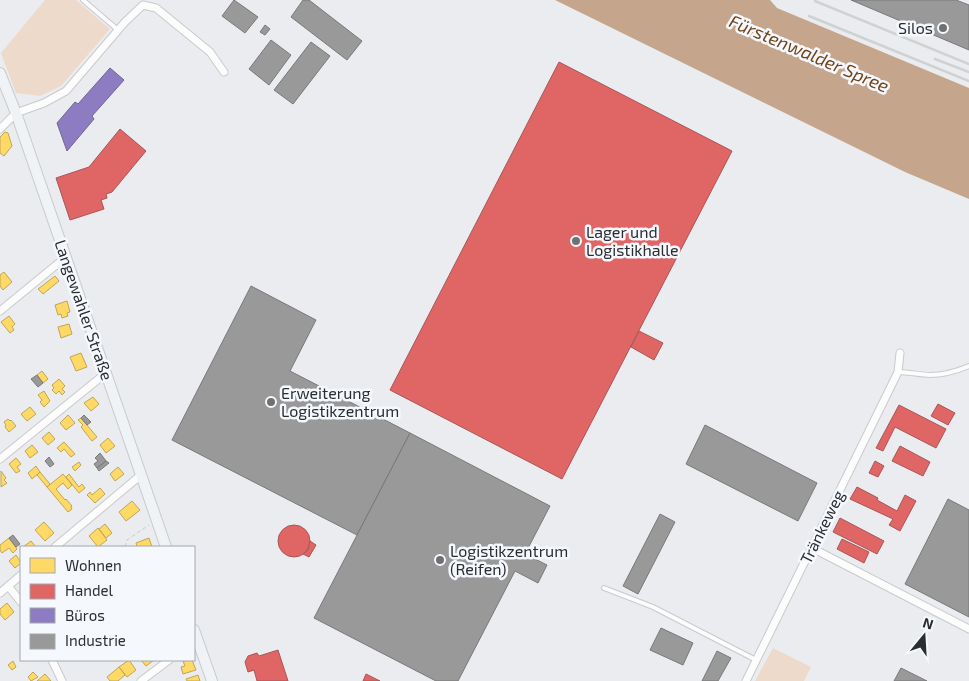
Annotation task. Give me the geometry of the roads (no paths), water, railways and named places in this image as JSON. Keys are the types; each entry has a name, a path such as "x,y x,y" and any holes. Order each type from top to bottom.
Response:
{"street":[{"path":"0,129 16,112 44,103 66,91 118,30 143,5 156,8 210,52 224,72"},
{"name":"Langewahler Straße","path":"0,73 16,112 166,546"},
{"path":"0,311 66,257"},
{"name":"Tränkeweg","path":"746,681 898,372 900,353"},
{"path":"0,458 106,373"},
{"path":"56,546 141,475"},
{"path":"812,548 969,629"},
{"path":"0,593 20,576"},
{"path":"8,586 20,601"},
{"path":"195,638 212,681"},
{"path":"52,661 62,681"},
{"path":"141,681 168,661"}],"lane":[{"path":"83,0 118,30"},
{"path":"898,372 930,374 948,372 969,366"},
{"path":"604,588 653,607 756,660"}],"water":[{"name":"Fürstenwalder Spree","path":"555,0 770,0 777,8 969,88 969,199 905,172"}],"railway":[{"path":"815,1 969,64"},
{"path":"809,16 969,81"},
{"path":"935,59 969,72"}],"place":[{"name":"Silos","path":"943,28"},
{"name":"Lager und Logistikhalle","path":"576,241"},
{"name":"Erweiterung Logistikzentrum","path":"271,402"},
{"name":"Logistikzentrum (Reifen)","path":"440,560"}]}
